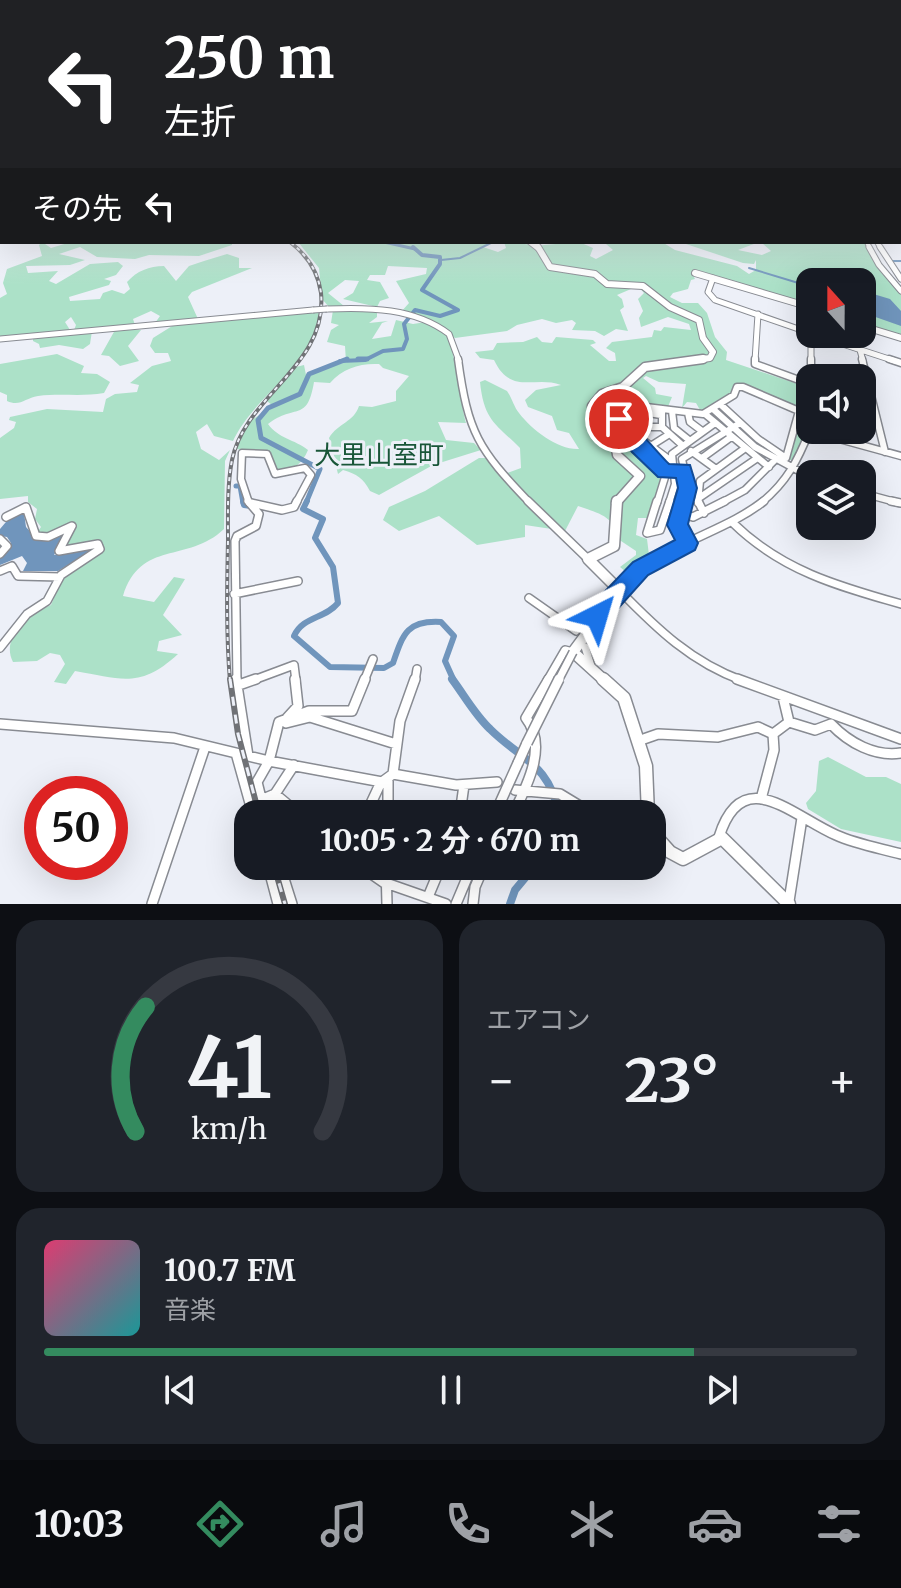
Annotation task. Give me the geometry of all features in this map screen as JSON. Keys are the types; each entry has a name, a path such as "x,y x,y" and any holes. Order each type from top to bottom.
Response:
{"main road":[{"path":"534,244 550,267 595,274 607,284 638,285 651,290 670,307 699,320 703,338 713,352 710,358 645,367 623,387 605,392 593,403 593,411 614,436 617,455 640,476 617,499 614,546 588,559 619,590 573,652 624,698 648,778 648,800"},
{"path":"695,273 796,303"},
{"path":"876,330 901,337"},
{"path":"666,848 683,859 719,837 788,904"}],"street":[{"path":"868,244 879,265 901,291"},
{"path":"878,244 901,279"},
{"path":"713,278 708,291 713,299 796,328"},
{"path":"0,339 365,307 438,326 453,340 464,411 489,458 588,559"},
{"path":"758,314 755,364 796,377"},
{"path":"854,348 901,363"},
{"path":"860,350 885,452"},
{"path":"618,414 628,417 642,412 672,411 705,414 713,409 720,404 734,395 737,387 744,386 768,401 799,411 786,458 720,404"},
{"path":"618,414 638,406 662,412"},
{"path":"713,409 775,460 794,471"},
{"path":"672,411 674,428 689,440"},
{"path":"662,412 665,437"},
{"path":"688,413 690,422 702,431"},
{"path":"618,414 670,471 684,470"},
{"path":"705,414 769,467"},
{"path":"628,417 646,448 670,460"},
{"path":"670,471 647,533 660,530 675,487 670,460 682,445 715,423"},
{"path":"688,543 677,527 688,488 681,461 723,430 740,423"},
{"path":"652,425 745,490"},
{"path":"634,427 662,427"},
{"path":"646,448 665,437"},
{"path":"702,458 731,437"},
{"path":"805,444 794,471 769,499 733,523 651,561 619,590 664,636 692,657 725,675 901,739"},
{"path":"858,444 901,456"},
{"path":"704,513 698,504 700,481 744,449"},
{"path":"248,756 236,686 235,539 256,526 259,514 247,501 240,477 242,453 267,454 275,474 305,468 311,474 294,507 282,510 251,505"},
{"path":"699,498 730,480 756,459"},
{"path":"681,513 693,517 745,490 775,460"},
{"path":"876,497 901,503"},
{"path":"0,527 5,516 26,507 30,525 40,538 72,526 59,548 63,552 98,544 100,549 60,577 47,601 27,614 0,648"},
{"path":"733,523 758,549 785,567 901,604"},
{"path":"0,539 7,546 0,554"},
{"path":"0,571 12,566 18,576 60,577"},
{"path":"234,594 298,581"},
{"path":"529,598 576,631"},
{"path":"585,647 592,669"},
{"path":"502,800 573,652 565,650 526,718 536,734 535,747 528,779 517,800"},
{"path":"282,722 309,711 352,711 373,660"},
{"path":"236,686 294,665 298,706 282,722 269,761 257,782 261,800 275,794 294,765"},
{"path":"374,800 387,778 409,694 417,680 417,669"},
{"path":"783,697 789,722"},
{"path":"282,722 310,717 396,744"},
{"path":"773,734 789,722"},
{"path":"789,722 815,730 831,724 846,740 884,755 901,753"},
{"path":"0,724 174,738 269,761 387,778 464,785 497,782"},
{"path":"638,741 658,734 718,737 758,727 773,734"},
{"path":"761,799 774,750 773,734"},
{"path":"152,904 205,747"},
{"path":"236,753 249,800"},
{"path":"387,778 388,800"},
{"path":"462,800 464,785"},
{"path":"519,792 558,793 570,800"},
{"path":"275,794 282,800"},
{"path":"719,837 723,817 730,805 744,797 761,799 838,836 901,854"},
{"path":"788,904 802,818"},
{"path":"272,880 278,904"},
{"path":"284,880 292,904"},
{"path":"380,880 446,904"},
{"path":"386,880 387,904"},
{"path":"428,897 435,880"},
{"path":"456,904 466,880"},
{"path":"473,904 478,880"}],"green space":[{"path":"45,244 51,248 64,244 232,244 199,256 149,255 135,259 97,257 80,247 59,254 85,260 70,265 26,266 28,273 58,271 49,281 56,284 90,264 118,262 123,266 116,275 104,279 111,281 109,285 69,297 70,301 100,299 103,293 112,290 124,294 130,289 127,282 131,278 153,267 164,266 176,281 189,266 227,254 239,258 239,268 252,268 192,292 188,297 198,319 155,323 160,316 151,311 133,319 135,325 74,330 76,325 71,317 65,322 70,330 0,337 0,298 7,294 3,283 7,269 42,256 39,245"},
{"path":"300,244 488,244 483,247 498,252 506,248 505,244 525,244 535,245 547,267 539,246 584,244 593,248 590,256 596,259 613,250 606,244 665,244 675,250 737,266 749,274 756,270 756,260 754,264 743,263 686,244 754,244 738,250 762,255 771,251 763,244 865,244 875,263 901,294 901,335 876,327 876,268 796,268 796,301 744,284 693,275 695,279 691,280 688,289 673,293 670,297 682,303 698,303 707,313 715,337 727,352 726,360 796,383 796,409 744,385 708,409 700,410 696,403 687,402 682,408 686,384 659,382 646,376 643,378 655,388 656,394 672,397 667,409 599,406 598,410 617,417 633,450 643,452 664,472 649,518 638,518 636,535 647,539 649,555 626,572 620,567 636,555 636,551 618,539 609,520 578,506 565,531 525,525 525,537 477,545 439,516 399,531 383,520 389,507 425,491 479,458 487,458 502,475 521,468 520,448 488,414 480,382 485,380 507,391 519,413 538,432 554,443 579,449 569,433 557,430 552,416 528,407 525,400 536,390 561,385 508,378 494,360 480,358 475,352 493,350 497,343 523,342 537,337 542,342 552,343 556,337 593,340 596,343 590,345 609,361 616,361 615,353 606,348 612,342 652,337 654,330 661,331 664,327 691,330 689,324 668,317 641,327 639,318 643,311 638,299 644,293 638,286 617,295 622,299 624,307 620,310 628,331 616,329 604,336 595,331 572,330 576,323 572,320 556,323 542,319 517,325 507,331 455,338 439,325 401,312 409,303 396,281 426,274 427,268 388,266 385,275 370,275 367,280 380,282 389,298 380,301 377,307 343,299 353,293 359,281 345,280 328,293 344,306 329,307 322,299 319,268"},
{"path":"333,310 377,311 377,317 369,323 388,321 382,323 372,339 391,336 396,320 413,324 426,322 445,334 450,341 466,423 438,422 446,440 474,443 481,450 433,465 379,495 370,491 356,475 343,470 338,474 329,438 353,416 359,406 372,407 396,401 396,391 409,376 379,364 346,370 330,383 314,382 304,408 268,424 277,433 308,450 297,465 278,471 271,453 236,449 250,421 273,406 267,401 296,367 304,365 306,375 346,362 345,346 327,342 331,330 339,325 331,323"},
{"path":"319,311 307,347 255,408 233,441 214,436 207,424 196,432 201,449 219,460 230,450 225,461 224,529 210,540 166,554 141,566 131,578 123,596 154,602 174,577 185,579 163,615 182,635 159,641 157,651 178,654 165,665 141,677 118,678 75,671 66,684 54,682 65,664 60,655 50,653 37,661 13,662 10,644 19,628 34,614 51,605 63,576 104,550 98,540 65,547 74,524 47,535 37,533 41,527 35,519 37,509 28,502 28,496 0,499 0,438 14,428 16,422 9,420 10,417 47,409 103,412 106,399 115,394 137,392 139,385 130,383 152,366 171,361 168,353 155,353 150,346 153,338 177,323"},
{"path":"115,330 141,330 128,346 139,361 120,366 109,356 101,355"},
{"path":"92,331 90,344 83,349 59,345 40,348 33,341 33,337"},
{"path":"57,354 84,366 81,373 97,374 110,382 104,393 38,396 19,403 7,401 7,395 0,392 0,364"},
{"path":"738,426 787,459 796,436 796,444 800,444 793,460 785,459 762,449"},
{"path":"828,757 866,777 886,777 901,784 901,842 841,829 808,809 806,803 816,791 819,761"}],"water":[{"path":"876,295 890,299 901,311 901,326 876,317"},
{"path":"24,513 26,527 38,540 67,532 54,555 93,547 93,550 58,571 23,571 27,563 22,556 0,565 0,558 11,543 7,537 0,536 0,529 11,516"}],"waterway":[{"path":"393,244 415,249"},
{"path":"441,260 460,258 489,244"},
{"path":"367,359 383,351 403,349 407,339 404,324 415,310 440,316 458,310 422,290 440,264 440,257 422,255 413,247"},
{"path":"892,261 901,261"},
{"path":"749,268 796,282"},
{"path":"342,361 347,359"},
{"path":"358,359 367,359"},
{"path":"342,361 367,359"},
{"path":"306,503 320,469 261,438 258,420 268,408 300,394 309,374 342,361"},
{"path":"236,486 240,486 243,503"},
{"path":"243,501 244,505 251,506"},
{"path":"306,503 303,509 323,519 315,538 333,567 338,603 308,621 294,636 330,667 384,668 393,663 400,644 414,626 441,622 454,636 445,661 454,681"},
{"path":"452,679 485,723 541,773 555,800"},
{"path":"510,904 515,890 523,880"}],"railway":[{"path":"230,681 227,593 228,500 232,460 240,437 253,416 300,361 312,341 320,318 321,293 317,278 302,252 292,244"},
{"path":"230,679 238,734 255,800"},
{"path":"278,880 285,904"}],"district":[{"name":"大里山室町","path":"379,454"}],"route":[{"path":"597,616 630,577 651,561 688,543 679,533 677,525 688,488 684,470 665,472 639,447 619,419"}]}
